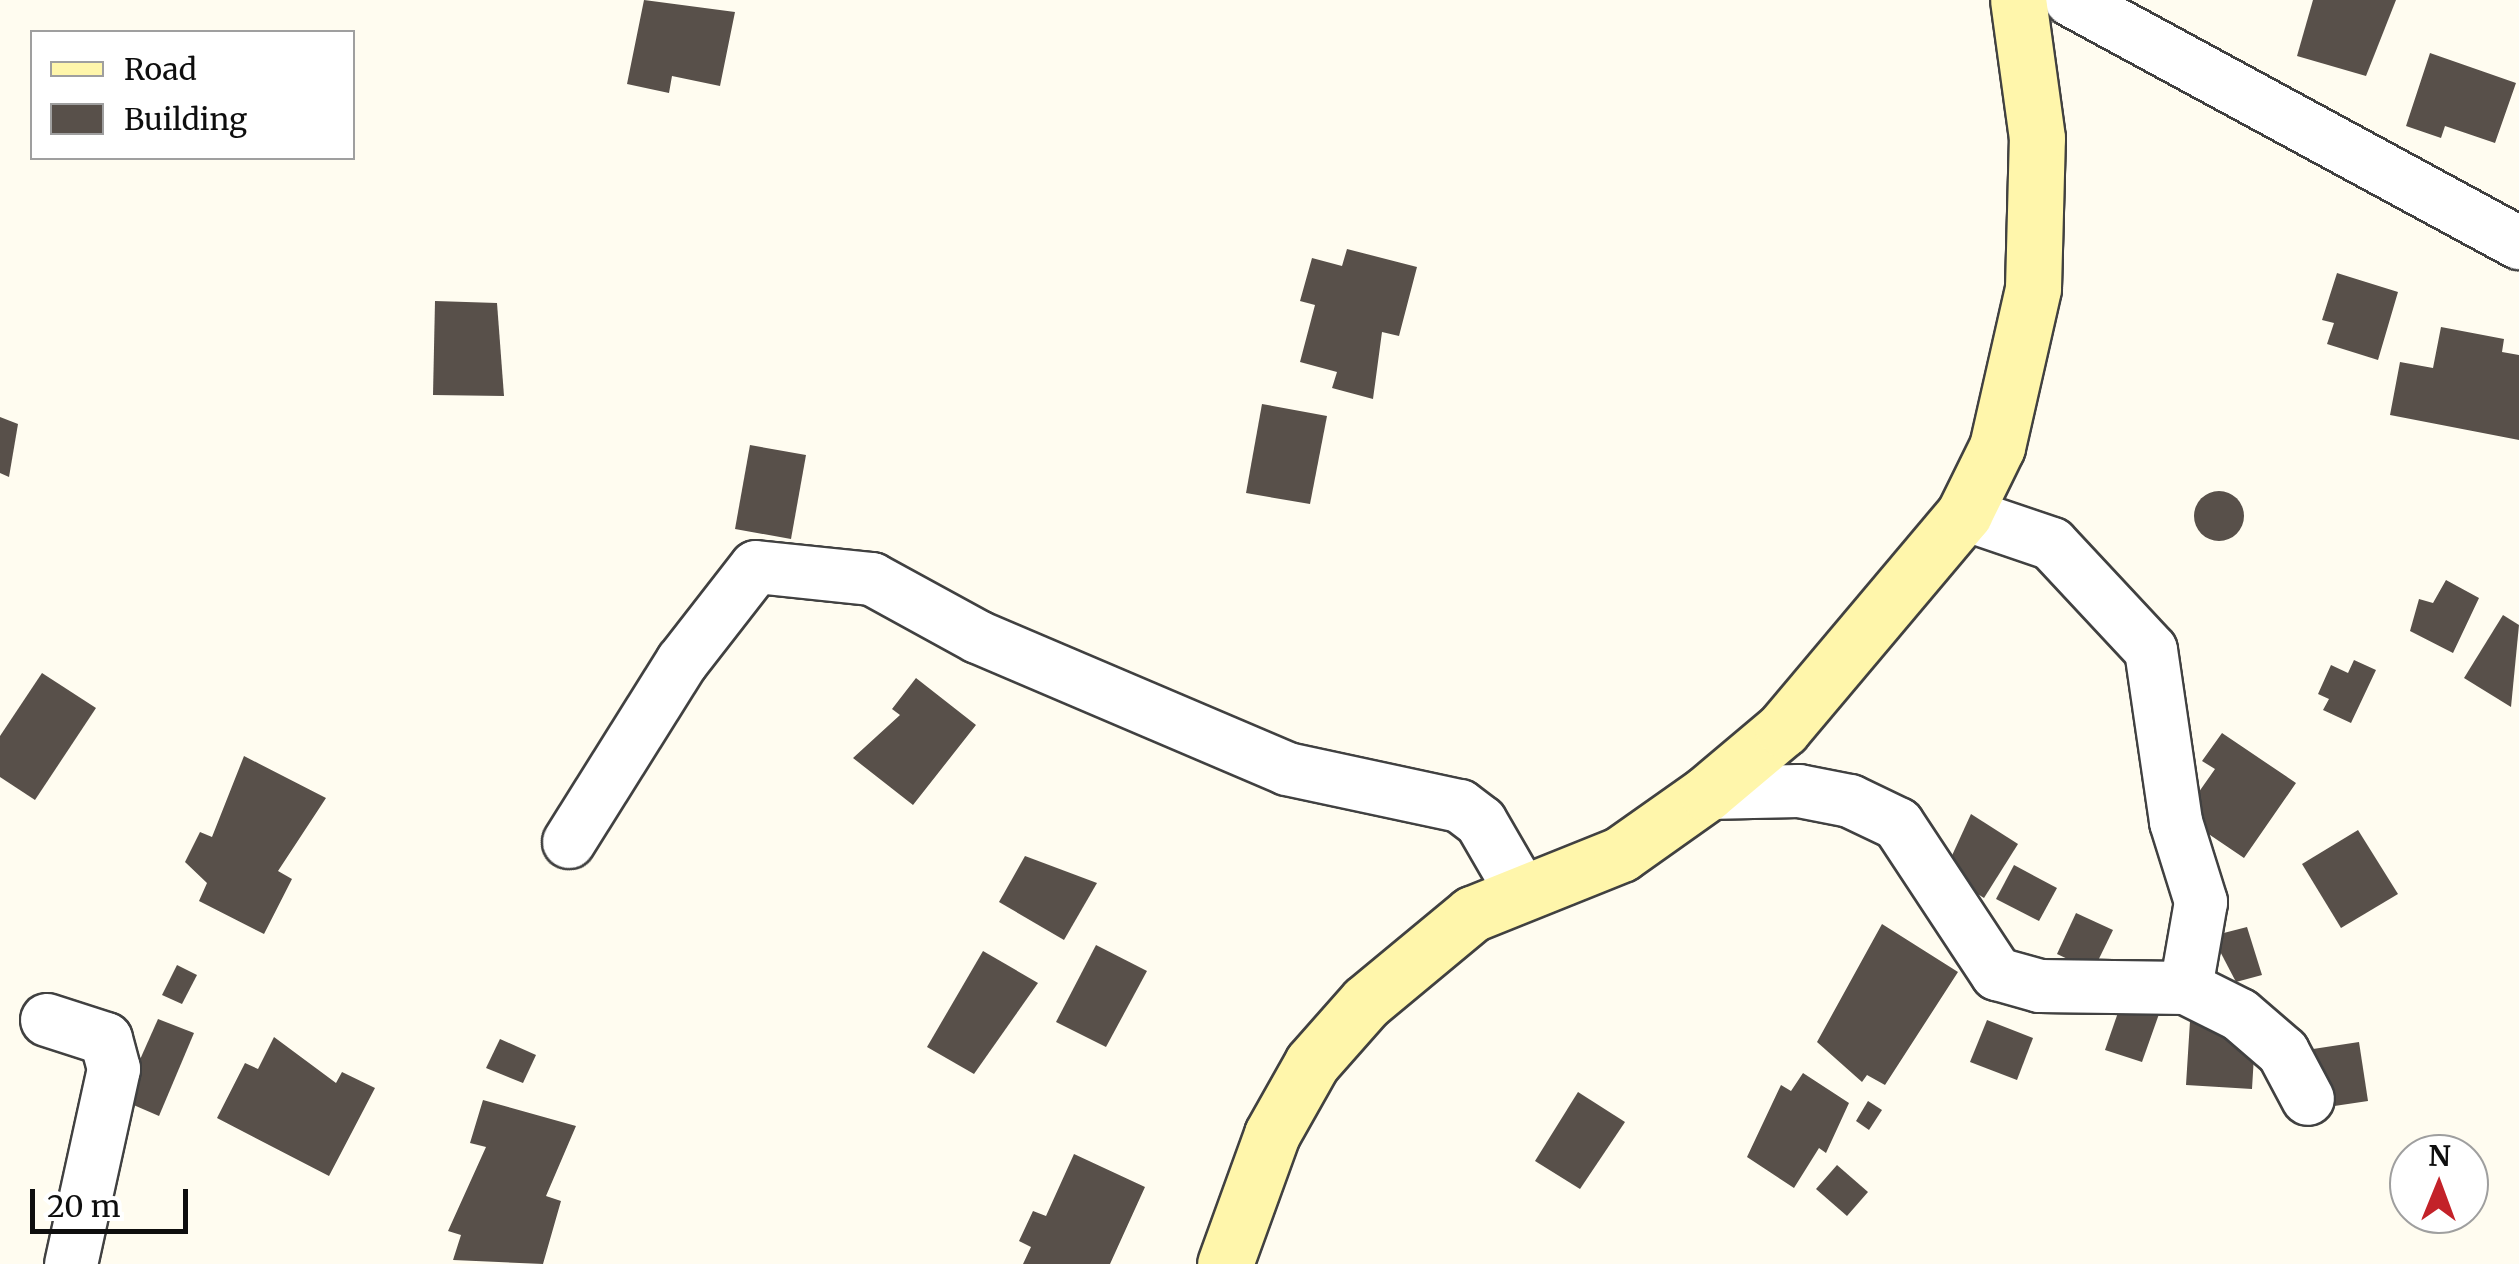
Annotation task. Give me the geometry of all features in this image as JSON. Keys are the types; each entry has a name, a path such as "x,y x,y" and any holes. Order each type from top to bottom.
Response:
{"street":[{"path":"1224,1264 1272,1134 1312,1063 1417,955 1521,890 1621,854 1706,793 1783,730 1964,514 1997,447 2033,288 2037,138 2018,0"},
{"path":"2084,2 2519,243"},
{"path":"1964,514 2052,544 2152,650 2176,822 2201,902 2186,988"},
{"path":"569,842 682,662 756,568 872,579 978,637 1288,769 1460,806 1482,822 1521,890"},
{"path":"1706,793 1799,791 1898,824 1998,974 2040,986 2186,988 2240,1015 2282,1052 2308,1099"},
{"path":"46,1020 106,1040 114,1069 71,1264"}],"building":[{"path":"644,0 735,12 720,86 672,76 669,93 627,84"},
{"path":"2313,0 2396,0 2366,76 2297,56"},
{"path":"2430,53 2516,83 2495,143 2445,126 2441,138 2406,126"},
{"path":"1347,249 1417,267 1399,336 1382,332 1373,399 1332,388 1337,372 1300,362 1315,305 1300,301 1312,258 1342,266"},
{"path":"2337,273 2398,292 2378,360 2327,344 2334,323 2322,320"},
{"path":"435,301 497,303 504,396 433,395"},
{"path":"2441,327 2504,339 2502,352 2519,355 2519,440 2390,415 2400,362 2433,368"},
{"path":"1262,404 1327,416 1310,504 1246,493"},
{"path":"0,417 18,424 9,477 0,473"},
{"path":"750,445 806,455 791,539 735,529"},
{"path":"2219,491 2237,498 2244,516 2237,534 2219,541 2201,534 2194,516 2201,498"},
{"path":"2446,580 2479,598 2453,653 2410,631 2419,599 2433,603"},
{"path":"2503,615 2519,625 2511,707 2464,678"},
{"path":"2354,660 2376,670 2351,723 2323,710 2329,699 2318,694 2331,665 2348,673"},
{"path":"42,673 96,708 35,800 0,777 0,736"},
{"path":"916,678 976,725 913,805 853,758 900,715 892,709"},
{"path":"2222,733 2296,783 2244,858 2182,816 2215,769 2202,761"},
{"path":"244,756 326,798 278,871 292,879 264,934 199,901 207,883 185,862 200,832 212,837"},
{"path":"1971,814 2018,844 1984,898 1944,873"},
{"path":"2358,830 2398,894 2341,928 2302,864"},
{"path":"1025,856 1097,883 1064,940 999,902"},
{"path":"2014,865 2057,888 2039,921 1996,899"},
{"path":"2076,913 2113,930 2093,971 2057,954"},
{"path":"1882,924 1958,972 1885,1085 1867,1075 1862,1082 1817,1042"},
{"path":"2247,927 2262,975 2236,982 2212,936"},
{"path":"1096,945 1147,971 1106,1047 1056,1022"},
{"path":"983,951 1038,983 974,1074 927,1047"},
{"path":"177,965 197,975 182,1004 162,995"},
{"path":"2122,1001 2159,1014 2142,1062 2105,1050"},
{"path":"158,1019 194,1033 159,1116 122,1100"},
{"path":"1987,1020 2033,1038 2017,1080 1970,1062"},
{"path":"2190,1021 2225,1023 2223,1037 2255,1039 2252,1089 2186,1085"},
{"path":"274,1037 336,1083 342,1072 375,1088 329,1176 217,1118 245,1063 258,1069"},
{"path":"500,1039 536,1055 523,1083 486,1068"},
{"path":"2359,1042 2368,1101 2321,1108 2313,1049"},
{"path":"1803,1073 1849,1103 1826,1153 1819,1148 1794,1188 1747,1157 1781,1085 1791,1091"},
{"path":"1578,1092 1625,1122 1580,1189 1535,1161"},
{"path":"483,1100 576,1126 546,1196 561,1201 543,1264 453,1260 461,1235 448,1231 486,1147 470,1143"},
{"path":"1868,1101 1882,1110 1869,1130 1856,1121"},
{"path":"1074,1154 1145,1187 1110,1264 1023,1264 1031,1247 1019,1241 1033,1211 1046,1216"},
{"path":"1837,1165 1868,1192 1847,1216 1816,1189"}]}
